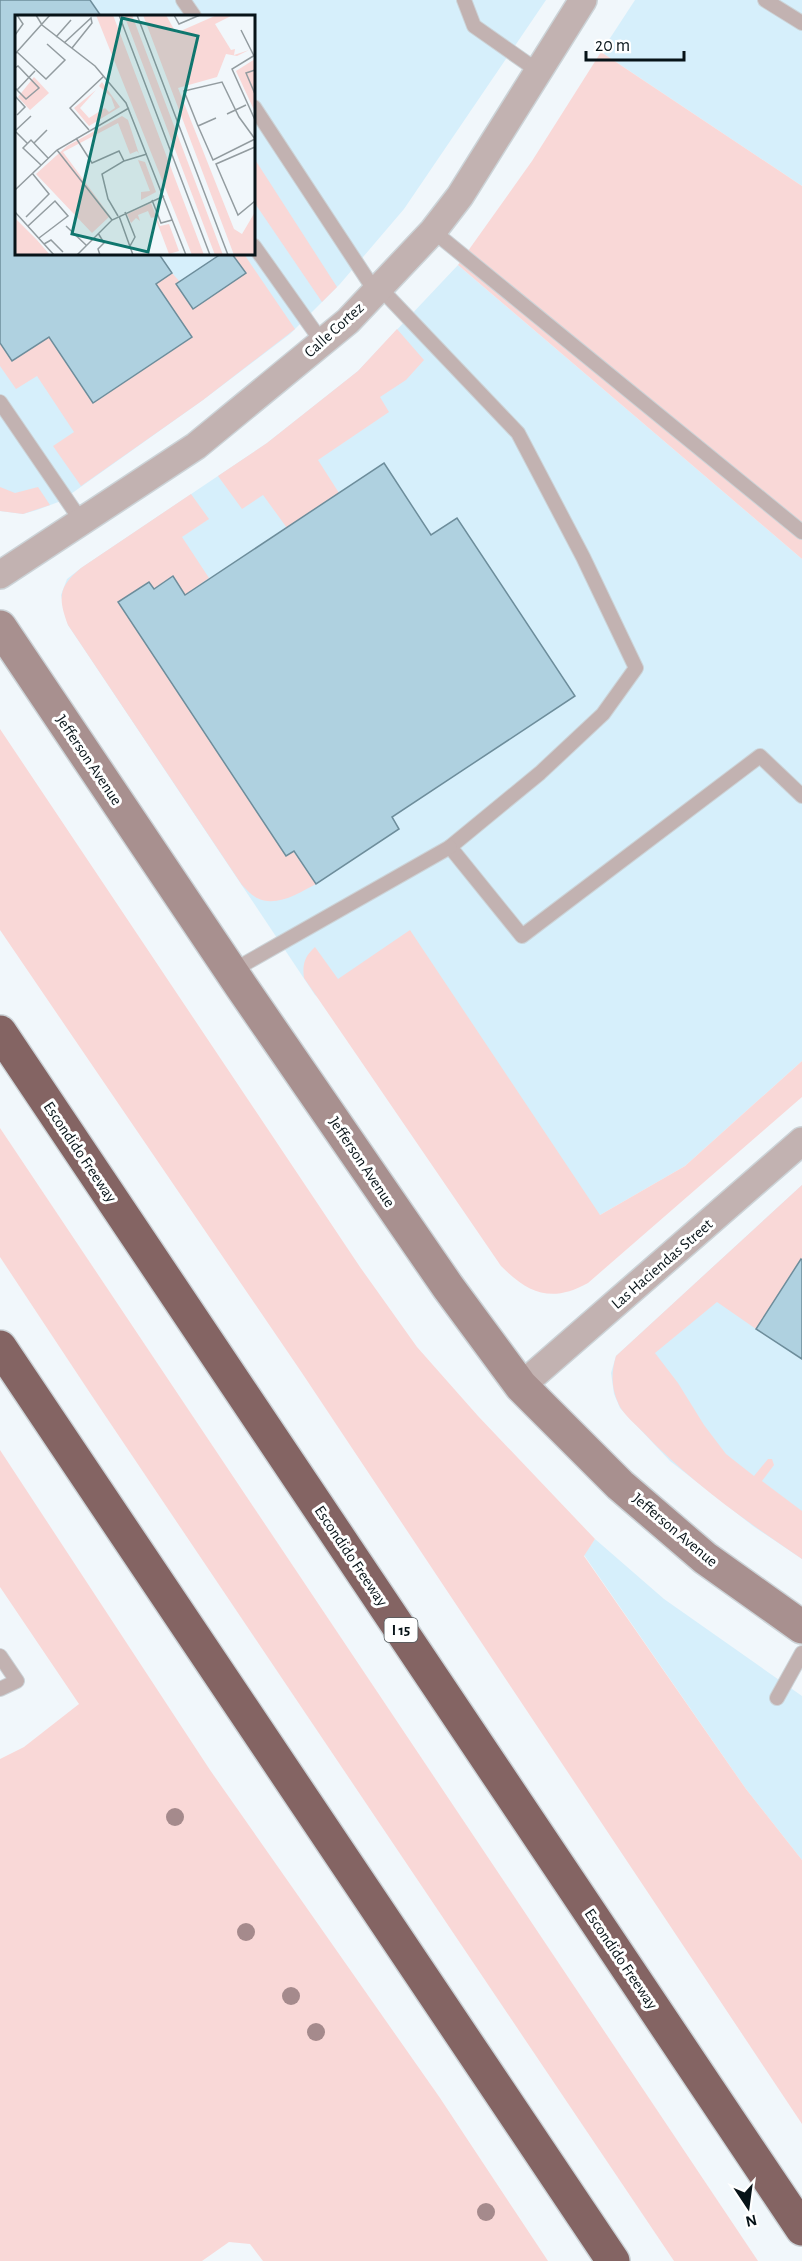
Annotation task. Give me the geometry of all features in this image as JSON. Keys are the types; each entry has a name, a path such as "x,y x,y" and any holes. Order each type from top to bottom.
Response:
{"highway":[{"name":"Escondido Freeway","path":"0,1032 802,2229"},
{"path":"0,1347 613,2261"}],"main road":[{"name":"Jefferson Avenue","path":"0,627 448,1287 521,1386 620,1485 705,1558 802,1628"}],"street":[{"name":"Calle Cortez","path":"0,575 196,446 348,321 433,231 460,196 583,0"},
{"name":"Las Haciendas Street","path":"521,1386 802,1141"}],"lane":[{"path":"183,0 191,15"},
{"path":"464,0 474,26 538,71"},
{"path":"765,0 802,23"},
{"path":"232,971 450,847 540,772 603,714 636,668 583,557 518,433 377,289 255,108"},
{"path":"433,231 802,532"},
{"path":"255,247 322,342"},
{"path":"0,402 82,522"},
{"path":"450,847 522,936 760,756 802,796"},
{"path":"777,1698 802,1653"},
{"path":"0,1656 17,1681 0,1689"}],"shaded area":[{"path":"0,0 546,0 404,209 340,284 290,334 203,400 61,501 23,514 0,511"},
{"path":"635,0 802,0 802,186 601,52"},
{"path":"601,52 802,186 802,559 458,265 532,161"},
{"path":"255,160 337,287 322,302 255,203"},
{"path":"233,255 245,255 295,329 203,400 81,486 53,446 74,432 37,376 16,389 0,366 0,343 12,361 49,337 93,403 191,338 156,284 172,273 180,282 176,285 193,309 245,273"},
{"path":"458,265 802,559 802,1061 685,1166 600,1215 315,995 68,625 61,595 67,579 81,568 267,443 358,371"},
{"path":"397,329 424,360 406,380 380,397 389,412 318,460 339,493 287,528 263,495 242,509 218,476 267,443 358,371"},
{"path":"0,487 15,493 38,487 50,505 23,514 0,511"},
{"path":"191,494 209,519 182,537 209,578 185,595 173,576 154,589 149,582 118,602 316,884 280,900 264,901 251,894 242,885 68,625 63,607 64,587 73,575"},
{"path":"0,729 360,1267 417,1347 478,1416 595,1539 584,1556 746,1789 802,1860 802,2124 302,1373 0,930"},
{"path":"410,930 600,1215 685,1166 802,1061 802,1097 588,1283 563,1293 552,1294 531,1289 511,1276 501,1266 304,978 305,961 315,947 338,979"},
{"path":"0,1128 758,2261 674,2261 92,1396 0,1257"},
{"path":"802,1185 802,1559 753,1526 670,1461 620,1408 614,1394 611,1373 616,1356"},
{"path":"802,1185 802,1260 756,1329 717,1302 655,1353 726,1454 754,1476 768,1459 772,1459 774,1465 762,1481 802,1511 802,1559 719,1500 680,1468 630,1419 621,1409 614,1393 613,1368 616,1356"},
{"path":"0,1450 210,1770 440,2098 548,2261 263,2261 250,2244 229,2242 202,2261 0,2261 0,1759 24,1747 79,1704 0,1587"},
{"path":"595,1539 664,1599 802,1696 802,1860 746,1789 584,1555"}],"building":[{"path":"0,0 90,0 100,15 15,15 15,255 160,255 172,273 156,284 192,337 93,403 49,337 12,361 0,343"},
{"path":"220,255 233,255 246,273 193,309 176,284"},
{"path":"384,463 431,535 457,518 575,696 392,817 399,829 316,884 294,851 286,856 118,602 149,582 154,589 173,576 185,595"},
{"path":"802,1260 802,1359 756,1329"}]}
